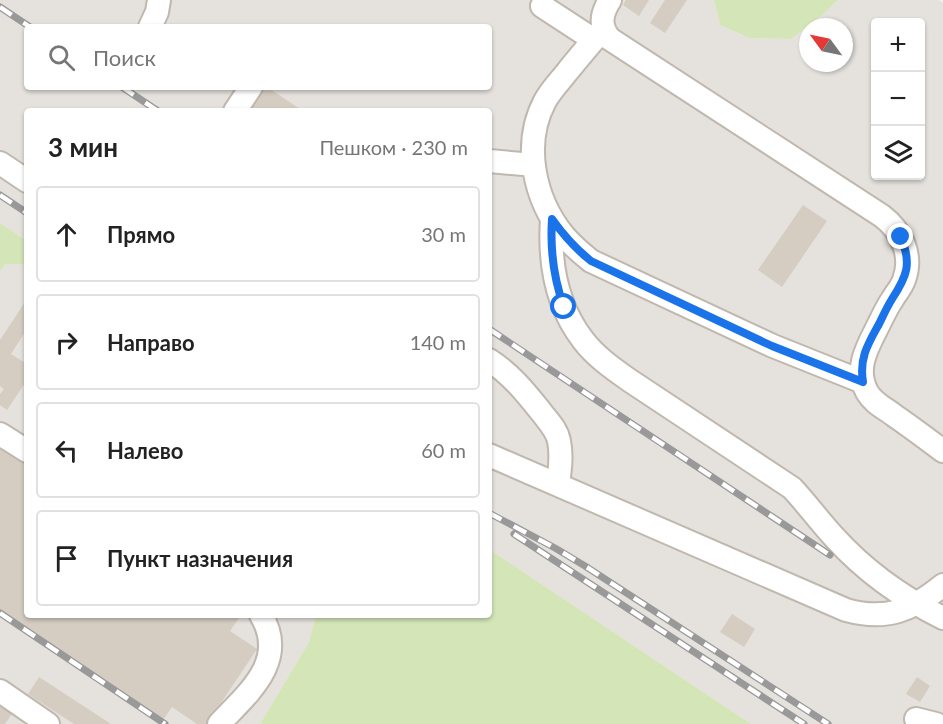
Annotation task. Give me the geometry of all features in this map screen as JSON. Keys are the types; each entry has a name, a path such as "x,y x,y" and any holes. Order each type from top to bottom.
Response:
{"lane":[{"path":"151,24 159,0"},
{"path":"610,0 602,15 599,34 545,101 535,130 534,165 541,193 552,219 563,235 591,261 772,346 863,382"},
{"path":"542,6 599,34 606,35 882,216 896,229 905,246 907,269 899,291 864,354 861,372 863,382 873,401 881,408 943,451"},
{"path":"237,108 249,90"},
{"path":"492,161 534,165"},
{"path":"0,163 24,179"},
{"path":"552,219 551,255 556,281 564,307 583,340 612,368 792,488 856,559 915,604 943,618"},
{"path":"492,362 508,374 531,397 551,424 559,441 561,462 558,484"},
{"path":"0,434 24,449"},
{"path":"492,456 846,610 871,615 893,613 930,596 943,585"},
{"path":"219,724 257,683 268,663 270,640 262,618"},
{"path":"0,691 48,724"}],"shaded area":[{"path":"0,0 714,0 720,25 749,38 791,39 799,33 799,72 853,72 853,18 819,18 838,0 939,0 943,3 943,724 751,724 492,551 492,108 24,108 24,239 0,223"},
{"path":"6,264 24,265 24,618 315,618 309,642 260,724 0,724 0,271"}],"green space":[{"path":"714,0 838,0 819,18 799,18 799,33 791,39 749,38 720,25"},
{"path":"0,223 24,239 24,265 6,264 0,271"},
{"path":"492,551 751,724 260,724 309,642 315,618 492,618"}],"building":[{"path":"626,0 649,0 639,16 623,5"},
{"path":"665,0 687,0 665,33 650,23"},
{"path":"262,90 272,90 298,108 250,108"},
{"path":"803,205 827,221 782,287 758,270"},
{"path":"24,304 24,334 11,354 24,362 24,384 7,410 0,405 0,394 4,389 0,386 0,340"},
{"path":"0,444 24,460 24,618 239,618 230,631 257,649 207,724 197,724 172,707 161,723 0,614"},
{"path":"732,614 755,629 744,647 720,632"},
{"path":"39,677 111,724 74,724 28,694"},
{"path":"917,677 930,686 920,702 906,694"},
{"path":"0,697 16,708 5,724 0,724"}],"railway":[{"path":"0,7 26,24"},
{"path":"126,90 154,108"},
{"path":"0,195 24,211"},
{"path":"492,331 830,555"},
{"path":"492,515 585,566 828,724"},
{"path":"514,534 804,724"},
{"path":"0,613 165,724"}],"route":[{"path":"564,307 551,255 552,219 563,235 591,261 772,346 863,382 861,372 864,354 899,291 907,269 905,246 901,237"}]}
